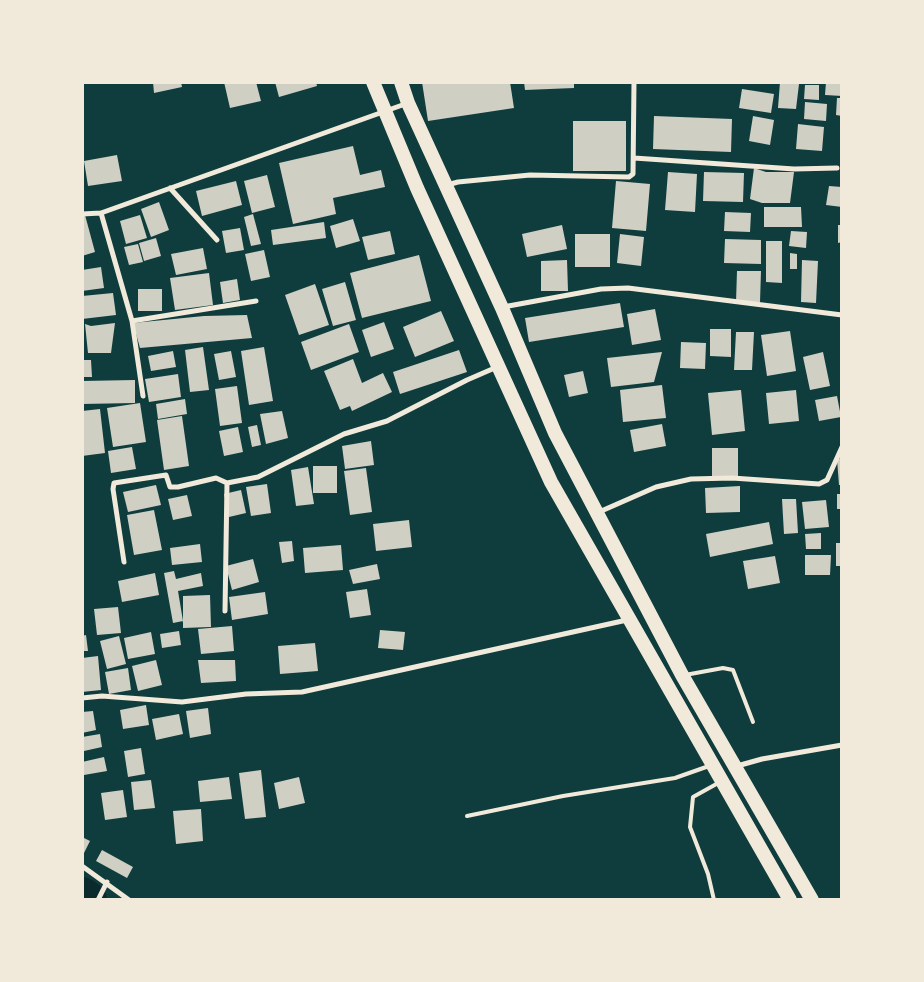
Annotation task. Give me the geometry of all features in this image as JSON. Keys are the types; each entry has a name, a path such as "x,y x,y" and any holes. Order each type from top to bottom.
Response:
{"highway":[{"path":"373,82 496,367 551,482 790,900"},
{"path":"401,82 408,103 502,308 555,433 682,676 736,766 812,900"}],"street":[{"path":"446,186 458,182 530,176 627,178 633,174 634,82"},
{"path":"82,214 101,213 408,103"},
{"path":"634,158 794,169 837,168"},
{"path":"170,188 217,240"},
{"path":"101,213 132,320 143,396"},
{"path":"502,308 584,291 628,288 842,315"},
{"path":"132,320 256,301"},
{"path":"124,562 113,484 119,481 166,476 170,487 216,478 227,483 258,477 344,434 387,422 496,367"},
{"path":"597,513 651,489 684,480 732,478 819,484 826,480 842,447"},
{"path":"225,611 227,483"},
{"path":"82,698 102,696 182,702 246,694 302,692 630,619"},
{"path":"736,766 762,759 842,746"},
{"path":"82,866 107,882 129,900"},
{"path":"98,900 107,882"}],"lane":[{"path":"682,676 723,668 733,670 754,722"},
{"path":"467,816 563,796 675,778 713,764"},
{"path":"714,900 708,874 690,827 693,798 722,781"}],"building":[{"path":"153,82 181,82 182,87 154,93"},
{"path":"224,82 256,82 261,101 230,108"},
{"path":"275,82 316,82 317,86 279,97"},
{"path":"422,82 510,82 514,108 428,121"},
{"path":"524,82 574,82 574,88 525,90"},
{"path":"780,82 799,84 796,109 778,108"},
{"path":"826,82 842,82 842,96 825,95"},
{"path":"805,85 819,85 819,100 804,99"},
{"path":"742,89 774,94 771,113 739,108"},
{"path":"837,98 842,98 842,116 836,115"},
{"path":"805,102 827,104 826,121 804,119"},
{"path":"654,116 732,119 731,152 653,149"},
{"path":"753,116 774,120 770,145 749,141"},
{"path":"573,121 626,121 626,171 573,171"},
{"path":"798,124 824,127 822,151 796,149"},
{"path":"353,146 360,175 381,170 385,187 333,198 336,214 293,224 279,163"},
{"path":"117,155 122,181 88,186 84,161"},
{"path":"754,168 766,172 794,172 790,203 762,203 750,199"},
{"path":"668,172 697,174 695,212 665,210"},
{"path":"704,172 744,173 743,202 703,201"},
{"path":"267,175 275,207 252,213 244,181"},
{"path":"236,181 242,205 202,216 196,191"},
{"path":"616,181 650,184 646,231 612,228"},
{"path":"829,186 842,187 842,207 826,205"},
{"path":"159,202 169,230 151,237 141,209"},
{"path":"764,207 801,207 802,227 764,227"},
{"path":"725,212 751,213 750,232 724,231"},
{"path":"253,214 261,244 251,246 244,217"},
{"path":"82,215 85,215 95,252 82,256"},
{"path":"140,215 147,238 126,244 120,221"},
{"path":"353,219 360,241 336,248 330,226"},
{"path":"324,222 326,238 273,245 271,230"},
{"path":"562,225 567,249 527,257 522,234"},
{"path":"838,225 842,225 842,242 838,243"},
{"path":"240,228 244,250 226,253 222,231"},
{"path":"390,231 395,254 368,260 362,237"},
{"path":"791,231 807,232 806,248 789,246"},
{"path":"575,234 610,234 610,267 575,267"},
{"path":"620,234 644,237 641,266 617,263"},
{"path":"156,238 161,256 144,261 139,243"},
{"path":"725,239 761,240 761,264 724,263"},
{"path":"766,241 782,241 782,283 766,282"},
{"path":"138,244 143,262 129,265 124,247"},
{"path":"203,248 207,269 176,275 171,254"},
{"path":"264,250 270,277 251,281 245,254"},
{"path":"790,253 797,254 797,269 790,269"},
{"path":"419,255 431,301 362,318 350,273"},
{"path":"567,260 568,291 541,291 541,261"},
{"path":"802,260 818,261 816,303 801,302"},
{"path":"101,267 104,288 82,291 82,270"},
{"path":"737,271 761,271 760,302 736,302"},
{"path":"209,273 213,305 175,310 170,278"},
{"path":"237,279 240,300 223,303 220,282"},
{"path":"345,282 356,320 333,326 322,289"},
{"path":"315,284 329,325 299,335 285,295"},
{"path":"138,289 162,289 162,311 138,311"},
{"path":"113,293 116,315 82,319 82,296"},
{"path":"620,303 624,327 529,342 525,318"},
{"path":"655,309 661,340 632,345 627,314"},
{"path":"441,311 454,341 415,357 403,327"},
{"path":"247,315 252,338 140,348 133,323 204,316"},
{"path":"384,322 394,349 371,357 362,330"},
{"path":"115,323 111,353 88,353 85,324 91,326"},
{"path":"349,324 359,352 311,370 301,342"},
{"path":"710,329 731,329 731,357 710,356"},
{"path":"790,331 796,371 767,376 761,335"},
{"path":"736,332 754,332 752,370 734,370"},
{"path":"681,342 706,343 705,369 680,368"},
{"path":"203,347 209,390 190,392 185,350"},
{"path":"264,347 273,401 249,405 241,351"},
{"path":"459,350 467,372 400,394 393,372"},
{"path":"173,351 176,367 151,371 148,356"},
{"path":"231,351 236,377 219,380 214,354"},
{"path":"662,352 654,382 611,387 607,358"},
{"path":"823,352 830,386 810,390 803,357"},
{"path":"353,359 362,383 383,373 392,392 352,411 350,406 340,410 324,371"},
{"path":"82,360 91,360 92,377 82,377"},
{"path":"583,371 588,393 569,397 564,375"},
{"path":"178,374 181,397 149,402 145,379"},
{"path":"135,380 135,403 82,404 82,381"},
{"path":"662,385 666,418 623,422 620,390"},
{"path":"237,386 242,423 220,426 215,389"},
{"path":"741,390 745,431 712,435 708,393"},
{"path":"796,390 799,421 769,424 766,393"},
{"path":"837,396 841,417 819,421 815,400"},
{"path":"185,399 187,414 158,419 156,404"},
{"path":"140,403 146,442 113,447 107,408"},
{"path":"100,409 105,453 82,456 82,411"},
{"path":"282,411 288,438 266,444 260,414"},
{"path":"182,416 189,466 164,470 157,420"},
{"path":"662,424 666,446 634,452 630,430"},
{"path":"257,425 261,445 252,447 248,427"},
{"path":"238,427 243,452 224,456 219,431"},
{"path":"371,441 374,465 345,469 342,446"},
{"path":"132,447 136,469 111,473 108,451"},
{"path":"712,448 738,448 738,476 712,476"},
{"path":"842,458 842,485 839,485 837,459"},
{"path":"313,466 337,466 337,493 313,493"},
{"path":"308,467 314,504 296,506 291,470"},
{"path":"366,468 372,512 350,515 344,471"},
{"path":"267,484 271,513 251,516 246,487"},
{"path":"156,485 161,505 128,512 123,492"},
{"path":"740,486 740,512 706,513 705,488"},
{"path":"241,490 246,513 229,517 224,494"},
{"path":"837,494 842,494 842,509 837,509"},
{"path":"187,495 192,516 173,520 168,499"},
{"path":"782,499 796,499 798,533 784,534"},
{"path":"826,500 829,527 805,529 802,502"},
{"path":"154,510 162,550 134,555 127,515"},
{"path":"409,520 412,547 376,551 373,524"},
{"path":"769,522 773,544 710,557 706,534"},
{"path":"821,533 821,549 806,549 805,534"},
{"path":"292,541 294,561 282,563 279,542"},
{"path":"836,543 842,543 842,566 836,566"},
{"path":"200,544 202,562 172,565 170,548"},
{"path":"341,545 343,570 305,573 303,548"},
{"path":"805,555 831,555 830,575 805,575"},
{"path":"775,556 780,583 748,589 743,561"},
{"path":"253,559 259,582 232,590 226,566"},
{"path":"377,564 380,579 353,584 349,570"},
{"path":"174,571 176,579 201,573 203,586 178,591 183,621 173,623 164,573"},
{"path":"155,573 159,595 122,602 118,581"},
{"path":"367,589 371,615 350,618 346,592"},
{"path":"265,592 268,614 232,620 229,597"},
{"path":"210,595 211,627 183,628 183,596"},
{"path":"118,607 121,633 97,635 94,609"},
{"path":"232,626 234,651 201,654 198,629"},
{"path":"380,630 405,632 403,650 378,648"},
{"path":"179,631 181,645 162,648 160,634"},
{"path":"151,632 155,654 128,659 124,638"},
{"path":"86,635 88,651 82,651 82,636"},
{"path":"119,636 126,664 107,669 100,641"},
{"path":"315,643 318,671 280,674 278,646"},
{"path":"98,656 101,690 82,692 82,658"},
{"path":"156,660 162,685 138,691 132,666"},
{"path":"198,660 235,660 236,681 201,683"},
{"path":"128,668 131,690 109,694 105,672"},
{"path":"146,705 149,725 123,729 120,710"},
{"path":"208,708 211,734 190,738 186,711"},
{"path":"93,711 96,730 82,733 82,712"},
{"path":"179,714 183,734 156,740 152,719"},
{"path":"100,734 102,747 84,751 82,737"},
{"path":"141,748 145,774 128,777 124,751"},
{"path":"104,757 107,771 84,775 82,762"},
{"path":"261,770 266,817 245,819 239,773"},
{"path":"229,777 232,799 200,802 198,781"},
{"path":"299,777 305,803 279,809 274,783"},
{"path":"151,780 155,808 134,810 131,782"},
{"path":"123,790 127,817 105,820 101,793"},
{"path":"201,809 203,841 176,844 173,811"},
{"path":"82,837 90,841 82,857"},
{"path":"102,850 133,867 127,878 96,861"}],"waterway":[{"path":"82,895 89,900"}]}
